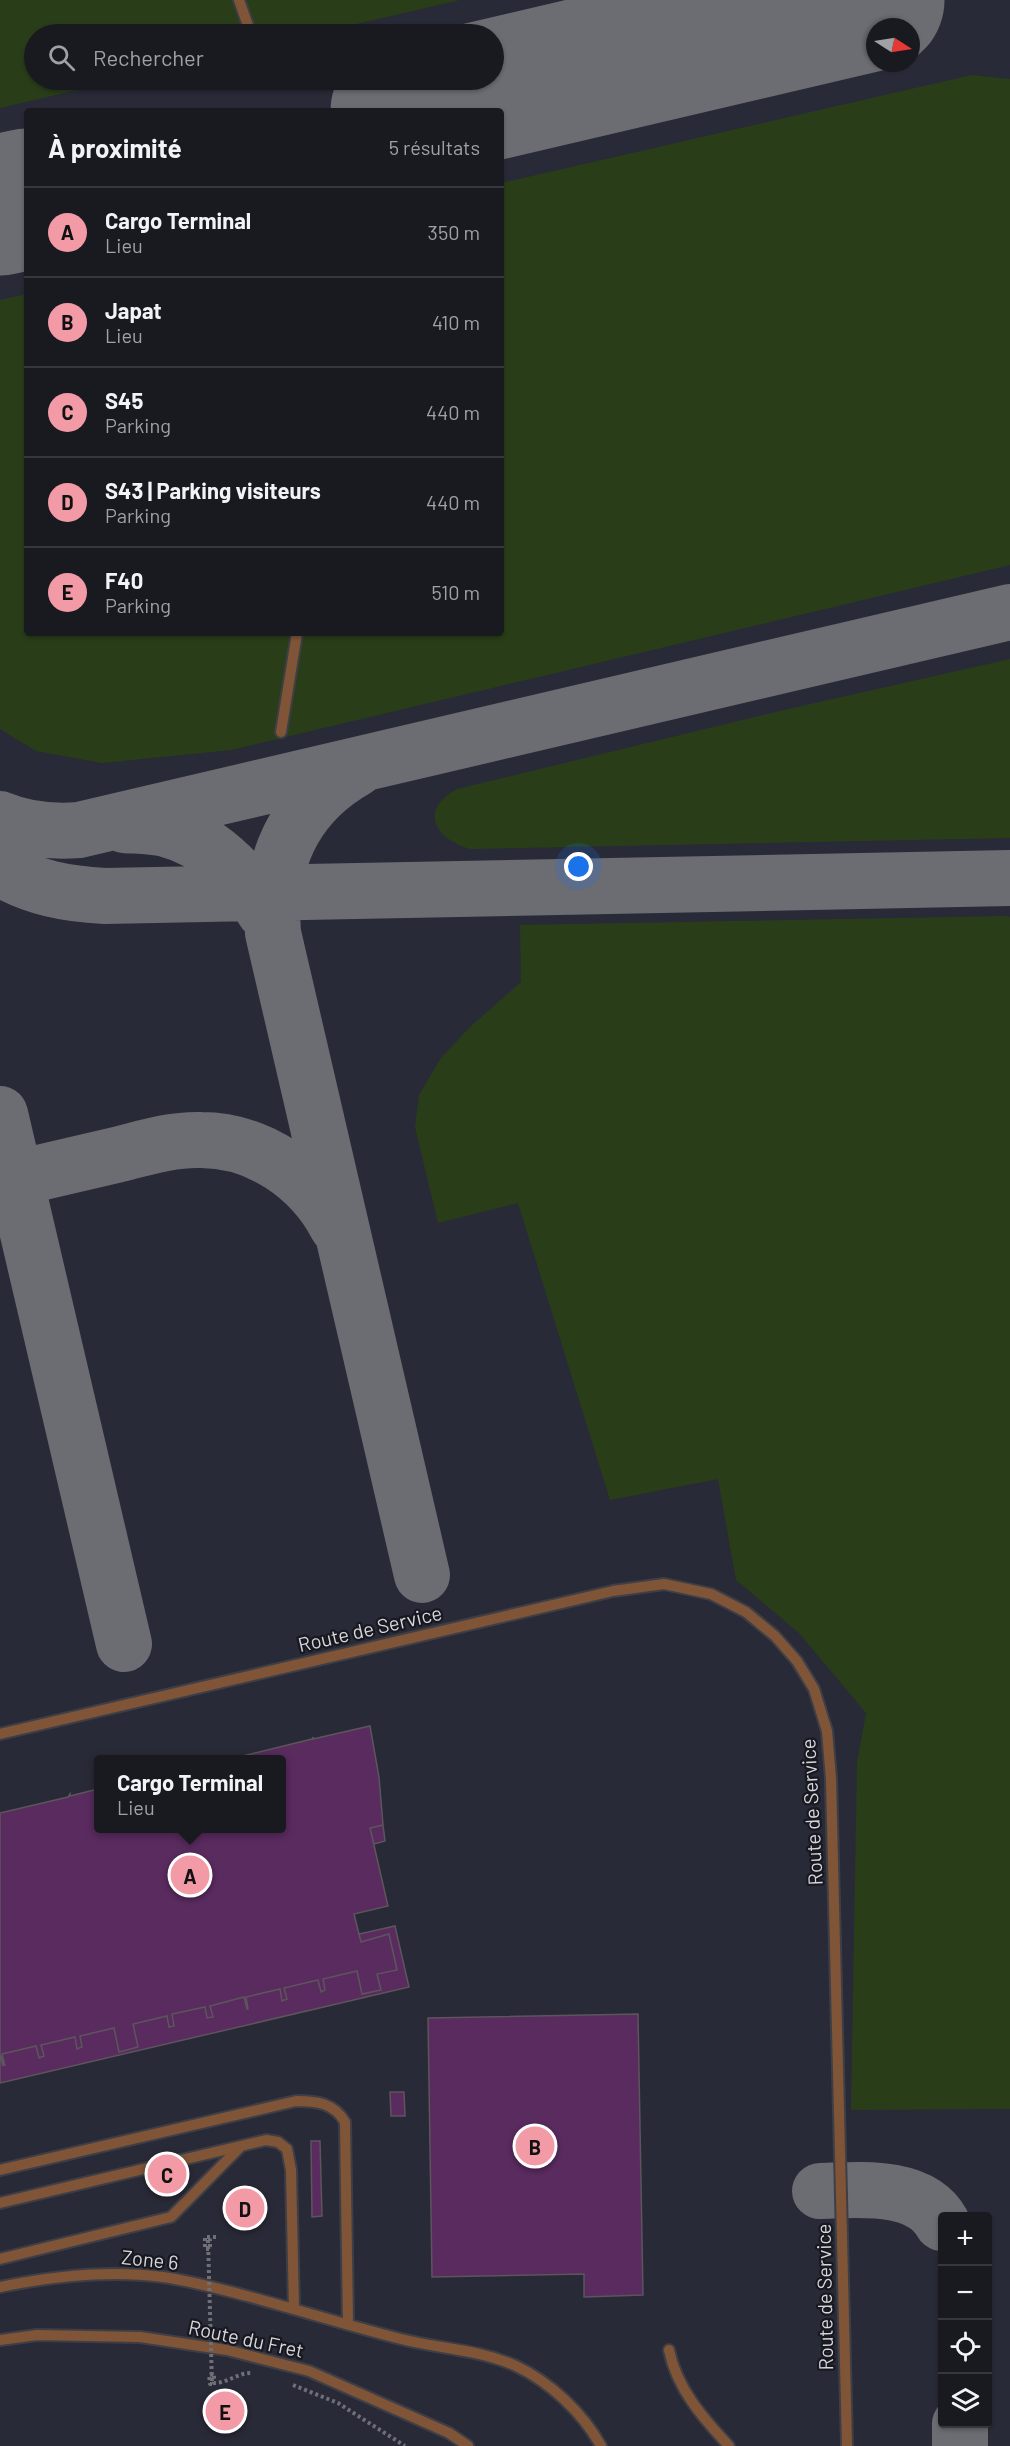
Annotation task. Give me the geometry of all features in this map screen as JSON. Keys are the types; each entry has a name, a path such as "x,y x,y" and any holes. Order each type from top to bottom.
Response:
{"lane":[{"path":"239,0 247,24"},
{"path":"281,732 297,636"},
{"name":"Route de Service","path":"0,1734 613,1591 664,1584 711,1594 746,1612 775,1636 797,1661 814,1689 826,1731 830,1769 847,2446"},
{"path":"0,2170 296,2100 318,2101 339,2111 345,2122 348,2324"},
{"path":"0,2203 241,2145 266,2140 278,2142 287,2149 291,2170 294,2308"},
{"path":"0,2259 171,2217 241,2145"},
{"name":"Zone 6","path":"0,2287 67,2276 111,2273 163,2277 294,2308 404,2340 470,2350 516,2366 557,2392 590,2427 600,2446"},
{"name":"Route du Fret","path":"0,2340 38,2335 140,2337 227,2350 309,2371 449,2433 468,2446"},
{"path":"669,2350 673,2368 683,2389 706,2422 729,2446"}],"path":[{"path":"219,2237 205,2237 205,2249 210,2249 210,2240 208,2241 212,2384 210,2384 209,2375 214,2374 214,2383 223,2383 238,2374 249,2373 261,2376"},
{"path":"231,2378 240,2380"},
{"path":"283,2382 338,2403 405,2446"}],"shaded area":[{"path":"0,0 1010,0 1010,2446 0,2446"}],"green space":[{"path":"0,0 460,0 356,24 24,24 24,90 77,90 0,108"},
{"path":"972,75 1010,79 1010,565 231,750 102,763 36,751 0,729 0,300 24,295 24,636 504,636 504,182"},
{"path":"1010,659 1010,838 470,849 448,838 440,831 436,823 435,815 438,806 445,797 457,789 780,711"},
{"path":"1010,917 1010,2109 851,2110 857,1763 866,1713 799,1633 736,1580 718,1479 610,1500 518,1203 438,1223 415,1127 419,1095 441,1058 469,1028 521,982 520,925"}],"building":[{"path":"370,1726 379,1777 383,1825 370,1828 388,1906 354,1914 361,1942 389,1934 397,1970 377,1974 381,1990 362,1994 357,1971 323,1979 325,1990 321,1992 318,1980 284,1988 287,1999 282,2001 280,1989 246,1997 248,2009 244,1997 210,2006 213,2017 207,2018 205,2007 172,2014 174,2026 169,2027 167,2016 133,2024 138,2047 119,2052 114,2028 80,2036 82,2047 77,2049 75,2037 41,2045 44,2056 39,2058 36,2046 2,2054 3,2066 0,2055 0,1813 68,1797 70,1794 70,1796 94,1790 94,1833 286,1833 286,1755 246,1755 313,1737 313,1739"},
{"path":"383,1825 385,1841 374,1844 370,1828"},
{"path":"395,1926 409,1987 0,2083 0,2055 5,2066 2,2054 36,2046 39,2058 44,2056 41,2045 75,2037 77,2049 82,2047 80,2036 114,2028 119,2052 138,2047 133,2024 167,2016 169,2027 174,2026 172,2014 205,2007 207,2018 213,2017 210,2006 244,1997 248,2009 246,1997 280,1989 282,2001 287,1999 284,1988 318,1980 321,1992 325,1990 323,1979 357,1971 362,1994 381,1990 377,1974 397,1970 389,1934 361,1942 359,1934"},
{"path":"638,2014 643,2295 584,2297 584,2274 432,2277 428,2018"},
{"path":"390,2092 404,2092 405,2116 391,2116"},
{"path":"311,2141 320,2141 322,2216 312,2217"}],"taxiway":[{"path":"0,205 4,203"},
{"path":"0,819 20,826 39,829 79,830 1010,612"},
{"path":"356,769 316,800 301,818 289,838 280,860 275,883 273,933 422,1575"},
{"path":"124,825 166,829 197,841 224,860 236,872 264,911"},
{"path":"0,868 25,881 51,889 105,896 1010,878"},
{"path":"0,1114 124,1644"},
{"path":"0,1182 169,1142 190,1140 222,1142 243,1146 281,1164 313,1191 337,1226"},
{"path":"820,2191 870,2190 904,2195 919,2201 932,2210 938,2218"},
{"path":"960,2428 960,2446"}],"runway":[{"path":"504,87 874,0"},
{"path":"414,108 490,90"},
{"path":"0,205 24,200"}],"place":[{"name":"Cargo Terminal","path":"190,1875"},
{"name":"Japat","path":"535,2146"},
{"name":"S45","path":"167,2174"},
{"name":"S43 | Parking visiteurs","path":"245,2208"},
{"name":"F40","path":"225,2411"}]}
